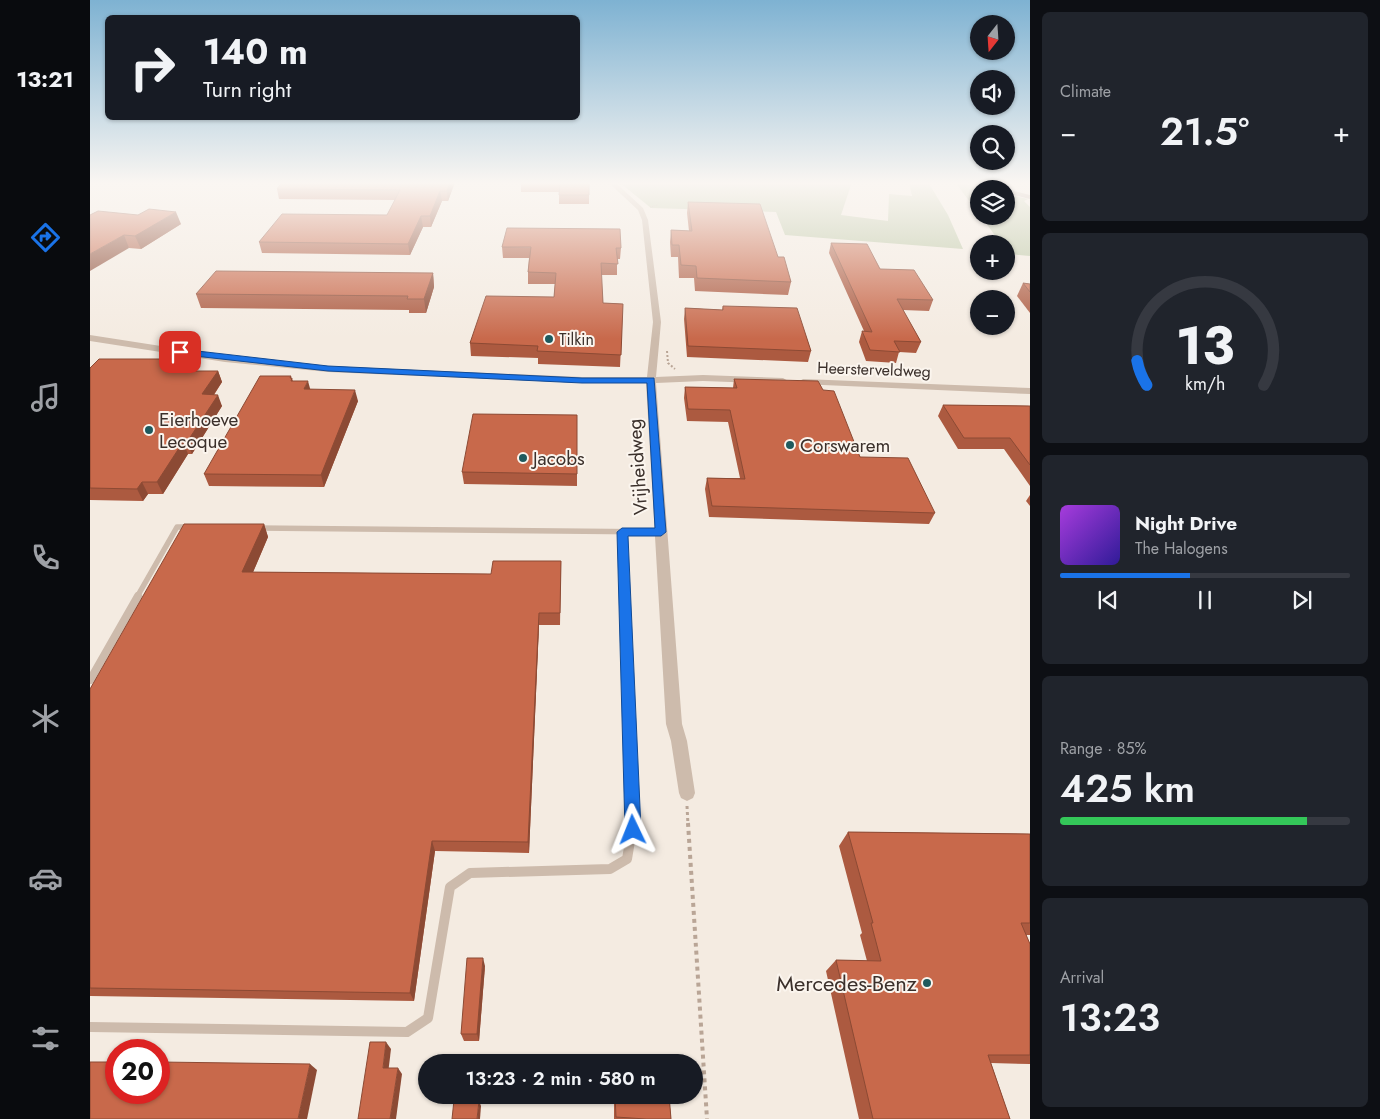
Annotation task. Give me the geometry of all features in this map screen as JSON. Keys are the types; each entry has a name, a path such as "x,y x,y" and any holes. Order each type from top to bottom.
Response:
{"street":[{"name":"Vrijheidweg","path":"647,234 657,322 651,380 674,724 679,741 687,793"},
{"name":"Heersterveldweg","path":"90,338 225,358 328,369 582,380 703,378 1030,391"}],"lane":[{"path":"90,680 177,527 197,527"},
{"path":"246,528 661,532"},
{"path":"90,1027 408,1032 428,1018 450,887 470,873 610,869 627,859 633,830 622,532"}],"path":[{"path":"687,793 688,843 707,1119"}],"green space":[{"path":"956,234 963,249 785,235"},
{"path":"994,234 1030,234 1030,256 1015,255 1015,235"}],"building":[{"path":"90,234 138,234 135,236 124,235 90,254"},
{"path":"265,234 413,234 408,244 259,242"},
{"path":"505,234 620,234 621,248 616,248 618,264 601,263 603,303 623,304 621,355 537,351 538,346 470,343 486,296 554,297 556,273 528,272 531,247 502,247"},
{"path":"671,234 770,234 778,257 784,257 791,282 697,278 696,266 681,265 679,245 672,245"},
{"path":"831,243 867,244 880,269 914,270 933,300 897,299 921,342 894,341 900,352 870,350 862,331 872,332"},
{"path":"216,271 433,273 424,299 407,299 408,296 196,294"},
{"path":"1023,283 1030,284 1030,292"},
{"path":"723,306 797,308 811,351 688,346 685,308 723,310"},
{"name":"Eierhoeve Lecoque","path":"99,359 162,359 171,360 166,366 195,366 191,371 218,371 202,394 218,395 187,442 183,442 157,482 142,482 137,489 90,488 90,368"},
{"path":"260,376 291,376 291,381 308,381 304,389 355,390 321,475 204,474"},
{"name":"Corswarem","path":"734,379 818,381 823,390 834,391 860,457 908,458 935,513 712,506 707,478 745,479 730,410 688,409 685,387 737,388"},
{"path":"943,405 1030,406 1030,465 1010,438 964,438"},
{"name":"Jacobs","path":"473,414 577,415 577,474 462,472"},
{"path":"184,524 264,524 242,572 491,574 493,561 561,561 560,613 539,613 528,842 432,841 410,993 90,988 90,689"},
{"name":"Mercedes-Benz","path":"848,832 1030,834 1030,923 1021,923 1030,944 1030,1055 988,1055 1010,1119 873,1119 836,960 881,961 871,923 873,923"},
{"path":"467,958 483,958 477,1034 461,1034"},
{"path":"370,1042 386,1042 383,1068 398,1068 390,1119 358,1119"},
{"path":"90,1062 105,1062 105,1104 170,1104 170,1062 310,1064 298,1119 90,1119"},
{"path":"454,1104 479,1104 477,1119 452,1119"},
{"path":"615,1104 670,1104 671,1119 616,1117"}],"place":[{"name":"Tilkin","path":"549,339"},
{"name":"Eierhoeve Lecoque","path":"149,430"},
{"name":"Corswarem","path":"790,445"},
{"name":"Jacobs","path":"523,458"},
{"name":"Mercedes-Benz","path":"927,983"}],"route":[{"path":"180,352 328,369 582,380 651,380 661,532 622,532 633,830"}]}
